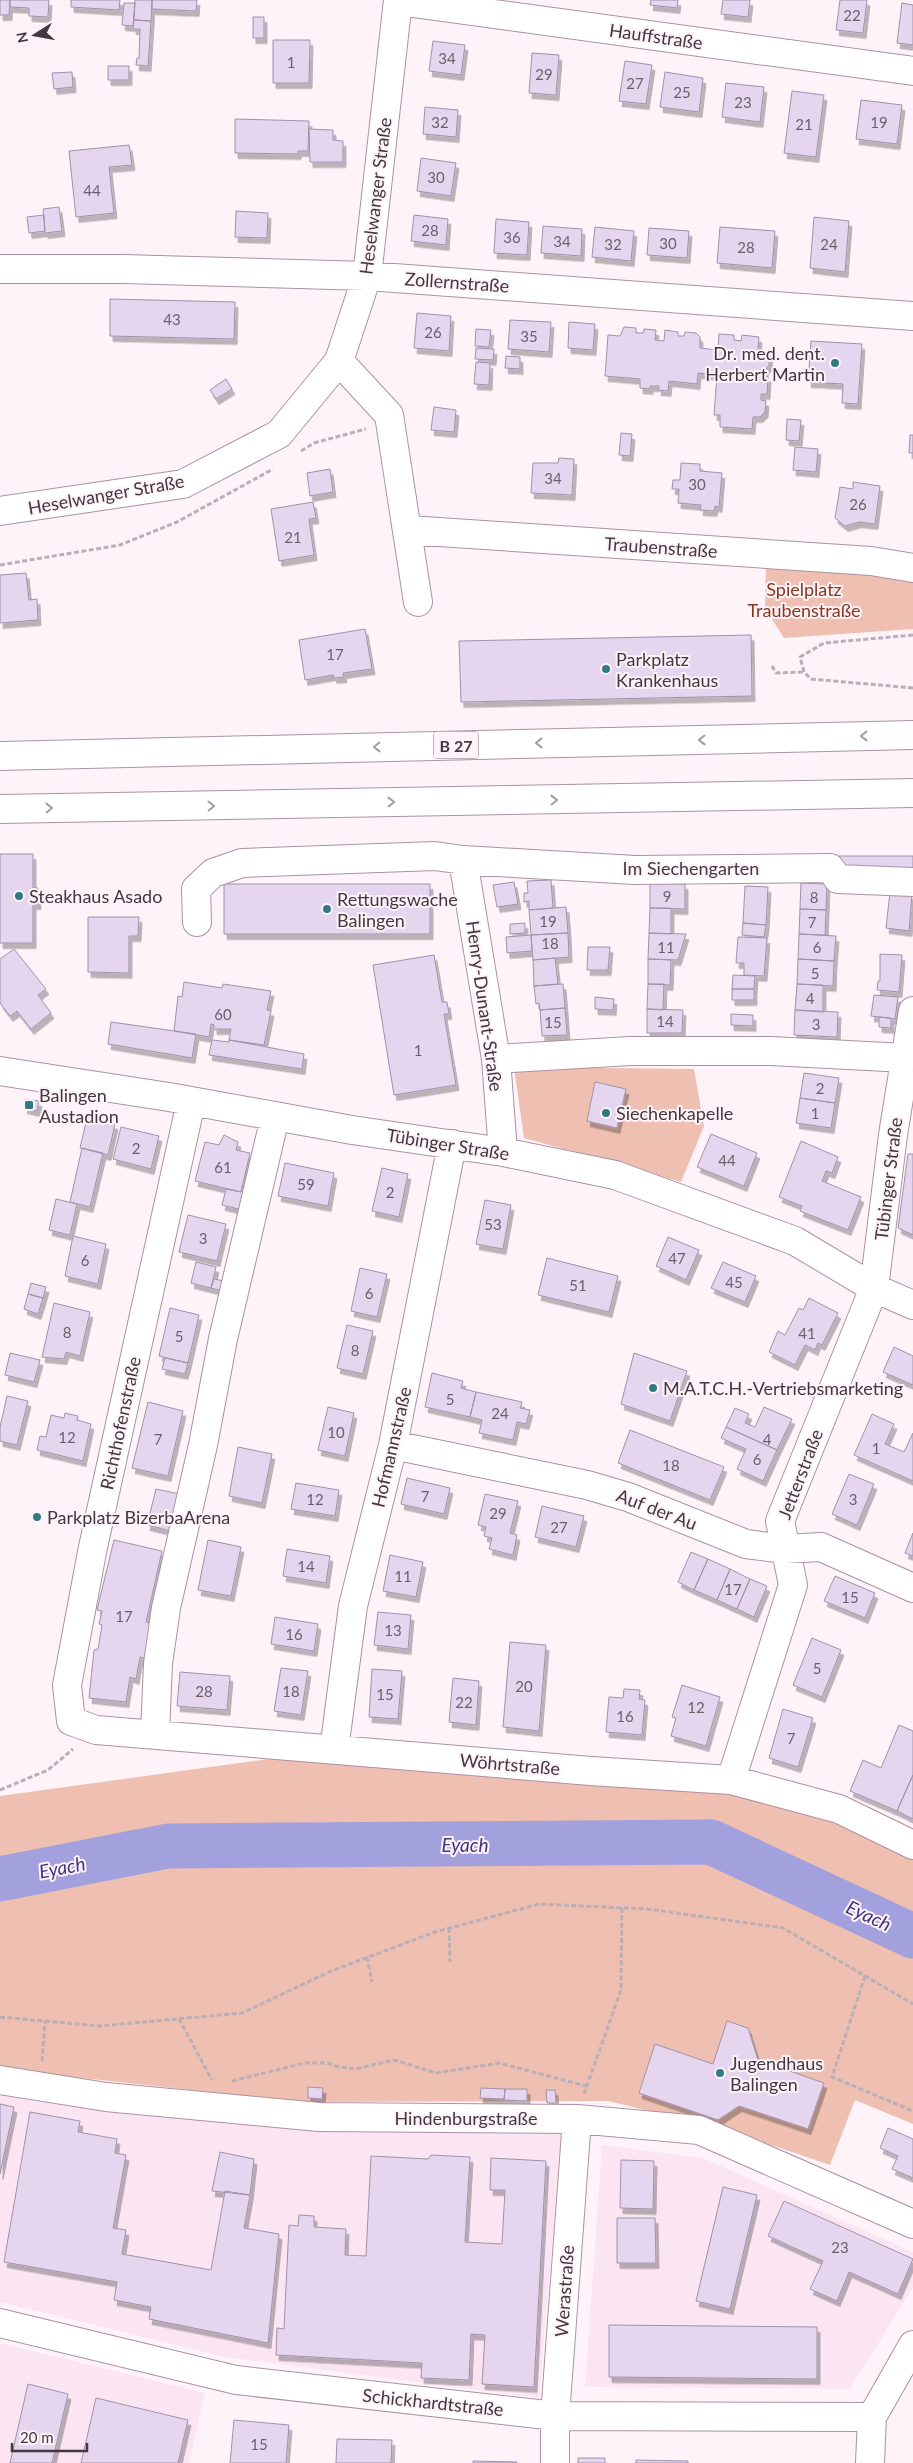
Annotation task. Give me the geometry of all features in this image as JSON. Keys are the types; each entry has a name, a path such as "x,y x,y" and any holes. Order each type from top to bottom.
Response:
{"main road":[{"name":"Hauffstraße","path":"398,0 913,71"},
{"name":"Heselwanger Straße","path":"0,511 183,484 278,434 339,361 367,276 398,0"},
{"name":"Zollernstraße","path":"0,269 123,269 367,276 913,316"},
{"path":"339,361 389,415 409,530 418,602"},
{"name":"Traubenstraße","path":"409,530 870,561 913,568"},
{"name":"B 27","path":"0,756 913,735"},
{"path":"0,809 913,794"},
{"name":"Im Siechengarten","path":"197,922 196,889 213,873 242,863 435,856 463,860 635,870 830,868 838,879 913,882"},
{"name":"Henry-Dunant-Straße","path":"463,860 496,1058 503,1152"},
{"name":"Tübinger Straße","path":"874,1288 903,1137 906,1058 913,1012"},
{"path":"496,1058 630,1051 772,1052 906,1058"},
{"name":"Tübinger Straße","path":"0,1071 275,1117 503,1152 624,1178 795,1242 874,1288 913,1305"},
{"name":"Richthofenstraße","path":"96,1730 71,1721 67,1685 93,1547 191,1102"},
{"path":"155,1733 158,1664 166,1608 203,1445 225,1330 275,1117"},
{"name":"Hofmannstraße","path":"334,1750 352,1606 393,1445 452,1144"},
{"name":"Jetterstraße","path":"731,1780 793,1585 780,1521 874,1288"},
{"name":"Auf der Au","path":"393,1445 586,1485 628,1497 746,1544 785,1549 821,1547 913,1588"},
{"name":"Wöhrtstraße","path":"96,1730 155,1733 591,1771 731,1780 839,1809 913,1845"},
{"name":"Hindenburgstraße","path":"0,2080 106,2097 318,2117 577,2119 699,2130 913,2224"},
{"name":"Werastraße","path":"555,2463 555,2416 577,2119"},
{"name":"Schickhardtstraße","path":"0,2323 236,2380 555,2416 872,2417"},
{"path":"870,2463 872,2417 913,2345"}],"path":[{"path":"913,635 824,643 800,657 804,672 811,679 913,688"},
{"path":"772,666 776,673 804,672"},
{"path":"0,1790 48,1770 96,1730"},
{"path":"0,2017 100,2026 242,2013 329,1972 367,1957 449,1928 538,1904 622,1906 703,1915 783,1928 913,2004"},
{"path":"577,2119 586,2086 621,1990 622,1906"},
{"path":"449,1928 450,1962"},
{"path":"367,1957 372,1982"},
{"path":"865,1976 832,2076 913,2111"},
{"path":"179,2019 212,2081 217,2083"},
{"path":"39,2086 45,2021"},
{"path":"224,2083 304,2063 328,2063 339,2068 355,2069 394,2060 436,2073 499,2063 586,2086"}],"shaded area":[{"path":"0,2094 35,2102 291,2126 561,2134 539,2398 226,2357 0,2302"},
{"path":"602,2145 703,2158 913,2252 913,2287 850,2389 585,2387"},
{"path":"0,2343 205,2393 189,2463 0,2463"}],"green space":[{"name":"Spielplatz Traubenstraße","path":"766,557 913,575 913,629 784,638 765,608"},
{"path":"514,1067 694,1069 704,1126 681,1182 524,1138"},
{"path":"334,1750 731,1780 913,1845 913,2124 855,2100 830,2165 725,2129 608,2101 301,2102 0,2069 0,1796"}],"building":[{"path":"0,0 10,0 9,15 0,15"},
{"path":"10,0 49,0 48,17 29,16 29,8 10,7"},
{"path":"71,0 120,0 119,10 71,7"},
{"path":"135,0 152,0 151,21 134,20"},
{"path":"152,0 197,0 196,11 152,9"},
{"path":"651,0 678,0 677,8 650,5"},
{"path":"723,0 750,0 748,17 721,14"},
{"path":"840,0 867,0 863,33 836,30"},
{"path":"124,3 135,3 133,26 122,25"},
{"path":"902,3 913,5 913,45 897,43"},
{"path":"253,17 264,17 264,38 253,38"},
{"path":"134,20 151,21 148,66 136,65 137,58 139,58 140,29 133,29"},
{"path":"273,40 310,40 309,83 273,83"},
{"path":"433,41 465,45 461,75 429,71"},
{"path":"532,53 559,55 556,95 529,93"},
{"path":"625,61 652,65 646,104 619,101"},
{"path":"108,66 129,66 129,80 108,80"},
{"path":"72,72 73,87 54,89 52,73"},
{"path":"665,72 703,78 699,112 660,107"},
{"path":"726,83 764,87 760,122 722,117"},
{"path":"792,91 824,95 816,157 784,153"},
{"path":"861,100 902,105 897,144 856,139"},
{"path":"425,107 458,110 456,137 423,134"},
{"path":"235,119 309,121 308,151 298,151 298,154 235,153"},
{"path":"309,129 333,130 333,140 343,141 343,162 310,162"},
{"path":"129,145 132,165 109,167 114,213 76,217 69,151"},
{"path":"421,158 456,163 451,196 417,191"},
{"path":"59,207 62,231 45,233 43,209"},
{"path":"236,211 268,213 267,238 235,237"},
{"path":"44,215 45,231 29,233 27,217"},
{"path":"414,215 448,219 446,245 411,241"},
{"path":"814,217 849,221 845,272 810,268"},
{"path":"496,219 529,222 527,255 494,253"},
{"path":"543,226 582,229 581,256 541,253"},
{"path":"595,227 634,231 631,261 592,257"},
{"path":"720,227 775,231 772,268 717,263"},
{"path":"649,228 689,231 687,258 647,255"},
{"path":"110,299 235,302 234,339 110,336"},
{"path":"417,313 451,316 449,351 414,348"},
{"path":"510,320 551,322 549,352 508,349"},
{"path":"569,322 595,324 593,350 568,348"},
{"path":"624,327 636,328 636,333 643,333 644,329 656,330 655,340 664,341 665,330 678,332 678,336 684,336 685,332 696,333 700,337 700,348 718,350 719,334 734,335 734,340 741,341 742,335 759,337 758,349 770,354 769,365 765,370 765,376 768,377 767,394 761,394 761,400 766,401 765,412 760,417 753,417 752,429 720,427 720,415 714,415 717,375 698,373 697,384 669,381 668,391 658,390 659,386 650,386 650,389 640,388 640,379 605,376 608,335 620,336"},
{"path":"476,329 491,330 489,347 475,346"},
{"name":"Dr. med. dent. Herbert Martin","path":"811,341 862,344 858,404 842,403 843,384 808,382"},
{"path":"476,348 494,349 493,360 475,359"},
{"path":"506,356 520,357 520,369 505,368"},
{"path":"476,362 490,363 489,385 474,384"},
{"path":"226,379 232,389 216,399 210,390"},
{"path":"434,407 456,410 454,432 431,430"},
{"path":"787,419 801,420 799,441 786,440"},
{"path":"621,433 632,434 630,456 619,455"},
{"path":"910,435 913,435 913,453 909,453"},
{"path":"795,447 818,449 816,472 793,470"},
{"path":"559,458 574,459 572,495 531,493 533,463 558,463"},
{"path":"681,463 700,464 700,471 722,473 719,507 715,506 714,511 700,510 701,505 678,503 679,489 672,489 673,480 680,480"},
{"path":"330,469 333,492 310,496 307,473"},
{"path":"853,482 880,486 875,524 859,522 845,526 835,518 840,487 853,489"},
{"path":"313,502 316,518 309,519 314,555 279,561 271,509"},
{"path":"26,573 29,600 37,599 38,620 0,623 0,575"},
{"path":"365,629 372,669 343,673 344,677 334,678 333,675 305,680 299,640"},
{"name":"Parkplatz Krankenhaus","path":"751,635 752,696 461,702 459,641"},
{"name":"Steakhaus Asado","path":"0,854 33,854 33,888 38,888 38,904 33,904 33,943 0,943"},
{"path":"839,856 913,856 913,875 839,875"},
{"path":"551,880 553,908 529,910 529,901 524,902 524,893 528,893 527,881"},
{"path":"514,882 518,904 497,907 493,885"},
{"path":"650,883 685,884 685,909 650,908"},
{"path":"801,883 827,884 826,910 800,909"},
{"name":"Rettungswache Balingen","path":"224,884 430,884 430,934 224,934"},
{"path":"745,886 768,887 766,925 743,923"},
{"path":"890,892 912,894 909,931 886,928"},
{"path":"566,907 568,933 531,935 529,910"},
{"path":"650,908 671,908 671,934 649,933"},
{"path":"800,909 826,910 825,935 799,934"},
{"path":"88,917 139,917 138,936 129,936 129,973 88,972"},
{"path":"525,923 525,933 510,934 510,924"},
{"path":"743,923 766,925 764,937 742,935"},
{"path":"568,933 569,957 533,960 531,935"},
{"path":"649,933 686,934 678,960 648,959"},
{"path":"799,934 836,936 834,961 798,959"},
{"path":"531,935 532,951 507,953 506,937"},
{"path":"738,937 767,938 764,976 744,975 744,963 736,963"},
{"path":"588,947 610,947 608,970 587,970"},
{"path":"14,949 46,989 38,995 51,1013 31,1029 17,1011 10,1016 0,1003 0,959"},
{"path":"880,954 902,955 899,992 877,990 878,981 880,981"},
{"path":"434,955 442,1002 447,1002 449,1014 444,1014 456,1085 394,1095 373,965"},
{"path":"555,958 558,984 534,986 533,960"},
{"path":"648,959 671,960 670,985 648,984"},
{"path":"798,959 834,961 833,986 797,984"},
{"path":"733,975 755,976 754,989 732,989"},
{"path":"184,982 222,988 223,984 271,991 267,1010 271,1011 264,1045 229,1040 231,1029 214,1029 214,1025 211,1024 209,1037 174,1031 178,996 182,997"},
{"path":"563,984 565,1008 540,1010 539,1003 536,1004 534,986"},
{"path":"648,984 664,984 663,1010 647,1009"},
{"path":"797,984 823,985 823,1012 795,1010"},
{"path":"732,989 754,989 754,1000 732,1000"},
{"path":"874,995 898,997 895,1019 871,1016"},
{"path":"595,997 614,999 613,1010 595,1009"},
{"path":"565,1008 567,1035 542,1036 540,1010"},
{"path":"647,1009 683,1010 682,1033 647,1033"},
{"path":"795,1010 838,1012 837,1037 794,1035"},
{"path":"731,1014 753,1015 753,1026 731,1025"},
{"path":"879,1017 891,1018 891,1028 879,1027"},
{"path":"111,1022 196,1034 192,1058 108,1044"},
{"path":"212,1040 229,1042 229,1040 304,1054 302,1069 209,1055"},
{"path":"804,1073 839,1078 835,1103 800,1098"},
{"path":"595,1082 626,1089 617,1128 587,1121"},
{"path":"800,1098 835,1103 831,1128 796,1123"},
{"path":"26,1099 39,1101 37,1111 24,1108"},
{"path":"87,1118 115,1124 108,1155 80,1148"},
{"path":"121,1127 159,1136 151,1169 113,1159"},
{"path":"711,1134 757,1153 744,1186 697,1167"},
{"path":"224,1135 238,1142 236,1150 250,1153 241,1192 195,1181 205,1142 219,1145"},
{"path":"801,1141 838,1157 832,1173 826,1171 822,1181 861,1197 848,1230 800,1211 802,1206 779,1197"},
{"path":"82,1148 103,1153 90,1207 70,1202"},
{"path":"908,1154 913,1154 913,1235 898,1228"},
{"path":"285,1163 334,1173 328,1206 278,1196"},
{"path":"382,1168 408,1174 399,1217 372,1211"},
{"path":"242,1187 252,1189 247,1211 222,1205 226,1189 241,1192"},
{"path":"56,1199 77,1204 70,1235 49,1230"},
{"path":"485,1200 511,1205 503,1249 476,1244"},
{"path":"188,1215 226,1224 217,1261 179,1252"},
{"path":"73,1236 106,1244 98,1284 65,1276"},
{"path":"668,1237 699,1250 686,1280 656,1266"},
{"path":"547,1258 618,1276 609,1312 538,1295"},
{"path":"196,1262 216,1267 211,1288 191,1283"},
{"path":"723,1262 756,1276 745,1302 711,1288"},
{"path":"360,1268 387,1274 377,1317 351,1311"},
{"path":"214,1279 229,1282 227,1292 211,1288"},
{"path":"31,1283 46,1287 43,1298 28,1294"},
{"path":"28,1294 43,1298 38,1314 24,1309"},
{"path":"809,1298 838,1313 822,1345 818,1343 815,1350 805,1345 795,1365 769,1352 778,1331 785,1335 799,1308 803,1310"},
{"path":"54,1303 90,1312 80,1356 66,1352 64,1359 42,1357"},
{"path":"170,1308 199,1315 188,1363 159,1356"},
{"path":"347,1325 373,1331 363,1374 337,1368"},
{"path":"894,1347 913,1356 913,1385 883,1372"},
{"path":"10,1353 40,1360 34,1382 5,1375"},
{"name":"M.A.T.C.H.-Vertriebsmarketing","path":"634,1353 687,1371 670,1421 621,1404"},
{"path":"165,1358 188,1363 185,1374 162,1369"},
{"path":"432,1373 463,1381 461,1388 476,1392 470,1417 425,1407"},
{"path":"476,1392 522,1402 520,1408 530,1410 526,1424 517,1422 513,1440 479,1433 482,1420 470,1417"},
{"path":"7,1396 28,1401 17,1445 0,1441 0,1427"},
{"path":"148,1402 183,1411 168,1476 132,1468"},
{"path":"328,1407 354,1413 345,1456 318,1450"},
{"path":"764,1407 792,1419 777,1450 726,1427 735,1408 749,1414 745,1423 755,1427"},
{"path":"65,1413 78,1416 77,1420 91,1424 83,1461 37,1450 40,1436 46,1437 51,1415 64,1418"},
{"path":"872,1414 894,1424 885,1444 904,1452 913,1433 913,1481 854,1455"},
{"path":"726,1427 777,1450 763,1481 737,1469 746,1449 721,1438"},
{"path":"630,1430 724,1467 710,1500 618,1463"},
{"path":"238,1447 272,1454 262,1503 229,1496"},
{"path":"849,1474 874,1484 857,1525 832,1514"},
{"path":"407,1478 450,1488 444,1514 401,1504"},
{"path":"296,1483 339,1490 335,1516 291,1509"},
{"path":"156,1489 180,1494 171,1531 147,1525"},
{"path":"485,1494 518,1501 510,1533 517,1535 513,1555 489,1549 492,1538 484,1536 486,1527 478,1525"},
{"path":"542,1506 584,1516 576,1547 535,1537"},
{"path":"913,1533 913,1556 905,1553"},
{"path":"114,1540 162,1551 146,1622 155,1624 152,1660 140,1657 136,1679 130,1677 126,1702 89,1698 94,1650 98,1649 102,1625 99,1624 102,1611 97,1610"},
{"path":"208,1540 241,1547 231,1596 198,1590"},
{"path":"287,1549 330,1556 326,1583 283,1576"},
{"path":"691,1552 708,1559 694,1590 678,1582"},
{"path":"390,1555 423,1562 416,1597 383,1591"},
{"path":"708,1559 730,1569 717,1600 694,1590"},
{"path":"730,1569 750,1579 737,1609 717,1600"},
{"path":"835,1576 875,1593 865,1618 824,1601"},
{"path":"750,1579 767,1586 754,1617 737,1609"},
{"path":"378,1612 411,1615 408,1649 374,1645"},
{"path":"275,1617 318,1624 314,1651 271,1644"},
{"path":"812,1638 841,1650 822,1697 793,1685"},
{"path":"510,1642 546,1645 539,1731 503,1727"},
{"path":"281,1668 308,1671 301,1715 274,1711"},
{"path":"372,1669 402,1671 398,1719 369,1717"},
{"path":"180,1672 230,1676 227,1710 177,1706"},
{"path":"453,1678 479,1681 476,1725 449,1722"},
{"path":"682,1685 720,1697 706,1746 671,1736 676,1718 672,1717"},
{"path":"624,1689 640,1690 639,1699 645,1700 642,1735 606,1732 609,1697 623,1698"},
{"path":"783,1709 813,1718 798,1767 769,1758"},
{"path":"899,1725 913,1731 913,1775 897,1811 850,1791 863,1760 881,1768"},
{"path":"913,1775 913,1819 897,1811"},
{"name":"Jugendhaus Balingen","path":"727,2021 748,2028 758,2060 824,2083 808,2129 739,2106 718,2120 639,2093 655,2044 713,2064"},
{"path":"308,2087 323,2088 322,2099 308,2098"},
{"path":"481,2088 505,2089 504,2099 480,2098"},
{"path":"505,2089 527,2089 527,2101 504,2100"},
{"path":"546,2090 555,2090 556,2103 547,2103"},
{"path":"0,2104 14,2107 0,2174"},
{"path":"30,2112 80,2121 78,2132 117,2139 115,2153 126,2155 113,2228 126,2230 122,2254 211,2270 225,2191 250,2195 244,2228 279,2234 268,2343 149,2319 151,2307 114,2300 117,2282 4,2262"},
{"path":"888,2128 913,2139 913,2178 892,2169 898,2156 880,2148"},
{"path":"220,2152 254,2159 250,2195 212,2191"},
{"path":"431,2155 470,2157 465,2242 502,2244 505,2190 490,2190 491,2158 546,2161 534,2387 482,2384 485,2335 471,2334 469,2380 421,2378 422,2363 276,2355 277,2328 284,2329 289,2225 298,2226 299,2215 314,2216 314,2227 346,2229 345,2255 366,2256 371,2156 428,2159"},
{"path":"621,2160 654,2161 653,2209 620,2208"},
{"path":"723,2187 757,2195 730,2309 696,2301"},
{"path":"784,2201 913,2259 898,2294 849,2272 837,2301 810,2289 823,2261 768,2236"},
{"path":"617,2218 655,2218 656,2263 617,2263"},
{"path":"609,2325 817,2327 817,2379 609,2377"},
{"path":"28,2384 68,2394 52,2463 10,2463"},
{"path":"96,2398 188,2420 178,2463 81,2463"},
{"path":"234,2420 289,2425 286,2463 230,2463"},
{"path":"337,2439 392,2440 391,2463 336,2463"},
{"path":"578,2458 605,2458 605,2463 578,2463"},
{"path":"636,2460 688,2461 688,2463 636,2463"},
{"path":"473,2461 517,2462 517,2463 473,2463"}],"waterway":[{"name":"Eyach","path":"0,1879 168,1846 711,1842 913,1936"}],"place":[{"name":"Dr. med. dent. Herbert Martin","path":"835,363"},
{"name":"Parkplatz Krankenhaus","path":"606,669"},
{"name":"Steakhaus Asado","path":"19,896"},
{"name":"Rettungswache Balingen","path":"327,909"},
{"name":"Balingen Austadion","path":"29,1105"},
{"name":"Siechenkapelle","path":"606,1113"},
{"name":"M.A.T.C.H.-Vertriebsmarketing","path":"653,1388"},
{"name":"Parkplatz BizerbaArena","path":"37,1517"},
{"name":"Jugendhaus Balingen","path":"720,2073"}]}
